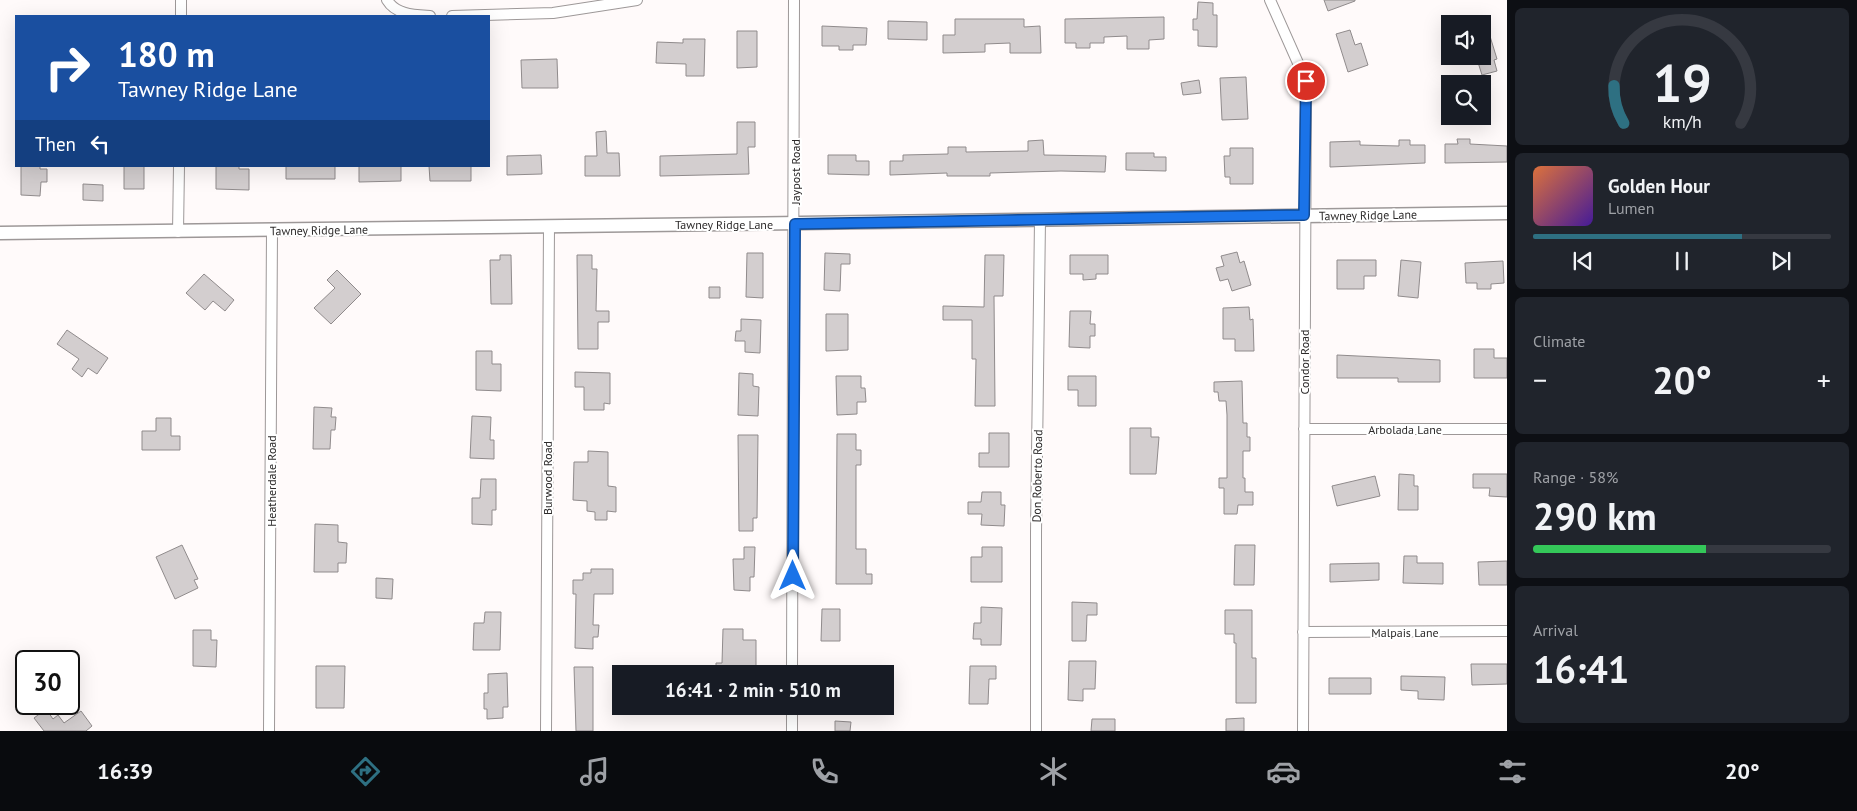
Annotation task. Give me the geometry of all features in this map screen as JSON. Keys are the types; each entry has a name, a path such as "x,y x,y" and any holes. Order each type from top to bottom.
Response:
{"street":[{"path":"181,0 181,15"},
{"path":"387,0 390,5 408,15"},
{"path":"486,15 553,13 633,0"},
{"name":"Jaypost Road","path":"792,665 795,224 794,0"},
{"name":"Condor Road","path":"1270,0 1306,81 1303,731"},
{"path":"178,232 179,167"},
{"name":"Tawney Ridge Lane","path":"0,232 272,231 1304,215 1507,214"},
{"name":"Don Roberto Road","path":"1036,731 1036,533 1040,220"},
{"name":"Burwood Road","path":"546,731 549,226"},
{"name":"Heatherdale Road","path":"269,731 272,231"},
{"name":"Arbolada Lane","path":"1304,429 1507,430"},
{"name":"Malpais Lane","path":"1303,632 1507,632"},
{"path":"792,715 792,731"}],"building":[{"path":"1324,0 1355,0 1355,1 1328,11"},
{"path":"1198,2 1213,3 1213,15 1217,15 1217,47 1198,46 1198,30 1193,30 1193,19 1197,19"},
{"path":"1164,17 1164,39 1149,40 1149,49 1127,49 1127,36 1104,37 1104,43 1090,43 1090,48 1076,48 1076,43 1065,43 1065,19"},
{"path":"955,19 1024,19 1024,27 1040,26 1041,53 1010,53 1010,43 985,44 985,52 943,53 943,35 955,35"},
{"path":"888,21 927,22 927,40 888,39"},
{"path":"822,26 867,28 866,45 853,45 853,50 839,50 839,46 822,46"},
{"path":"1350,30 1355,45 1361,43 1368,65 1348,72 1336,34"},
{"path":"737,31 757,31 757,67 737,68"},
{"path":"683,39 705,39 704,76 686,76 686,64 656,63 657,42 683,43"},
{"path":"1491,40 1497,59 1494,60 1497,71 1482,75 1479,65 1491,65"},
{"path":"557,59 558,88 522,88 521,60"},
{"path":"1246,77 1248,119 1222,120 1220,78"},
{"path":"1199,80 1201,93 1183,95 1181,83"},
{"path":"737,122 755,122 755,147 748,147 749,174 660,176 660,156 737,154"},
{"path":"606,131 607,153 619,153 620,176 585,176 585,156 597,156 596,132"},
{"path":"1457,139 1470,139 1470,144 1507,146 1507,162 1445,163 1445,144 1458,144"},
{"path":"1043,140 1044,155 1106,156 1105,172 990,173 990,176 947,176 947,173 890,175 890,161 903,161 903,155 948,154 948,147 966,147 966,152 1028,151 1028,141"},
{"path":"1399,140 1410,140 1410,145 1425,145 1425,163 1330,167 1330,142 1360,141 1360,145 1399,146"},
{"path":"1230,148 1253,148 1253,184 1230,184 1230,177 1225,177 1224,156 1230,156"},
{"path":"1126,153 1154,153 1154,157 1166,157 1166,171 1126,170"},
{"path":"541,155 542,174 507,175 507,156"},
{"path":"828,155 856,155 856,161 869,161 869,175 828,174"},
{"path":"21,167 47,169 47,182 41,182 40,196 21,195"},
{"path":"124,167 144,167 144,189 124,189"},
{"path":"216,167 249,169 249,190 216,189"},
{"path":"286,167 335,167 335,179 286,179"},
{"path":"359,167 401,167 401,181 359,182"},
{"path":"429,167 471,167 471,181 430,181"},
{"path":"83,184 103,185 103,201 83,200"},
{"path":"1237,252 1240,263 1244,261 1251,285 1232,291 1228,279 1220,281 1216,268 1224,266 1221,256"},
{"path":"747,253 763,253 763,298 746,297"},
{"path":"825,253 850,254 850,264 841,264 840,291 824,290"},
{"path":"500,255 511,255 512,304 491,304 490,260 500,260"},
{"path":"577,255 592,255 592,269 597,269 596,311 609,311 609,322 598,322 598,349 578,349"},
{"path":"985,255 1004,255 1003,296 994,296 995,406 975,406 976,359 972,359 972,320 943,320 943,306 984,307"},
{"path":"1070,255 1108,255 1108,274 1096,274 1096,279 1083,280 1083,274 1070,274"},
{"path":"1337,260 1376,260 1376,276 1364,276 1364,289 1337,289"},
{"path":"1401,260 1421,262 1418,298 1398,296"},
{"path":"1503,261 1504,283 1491,284 1491,289 1477,289 1477,283 1466,283 1465,263"},
{"path":"337,270 361,294 331,324 314,308 335,288 327,280"},
{"path":"204,274 234,300 225,311 213,301 205,310 186,293"},
{"path":"709,287 720,287 720,298 709,298"},
{"path":"1249,307 1250,320 1253,319 1254,351 1235,351 1235,339 1223,339 1223,308"},
{"path":"1070,311 1091,311 1090,324 1095,324 1095,336 1090,336 1090,348 1069,347"},
{"path":"826,314 848,314 848,350 826,351"},
{"path":"741,319 761,320 760,353 745,352 745,341 735,341 736,331 741,331"},
{"path":"67,330 108,358 97,374 88,368 82,377 72,369 79,359 57,344"},
{"path":"1474,349 1494,349 1494,358 1507,358 1507,378 1474,378"},
{"path":"476,351 492,351 492,364 501,364 501,391 476,390"},
{"path":"1337,355 1440,360 1440,382 1398,382 1398,378 1337,378"},
{"path":"575,372 610,373 610,404 604,403 604,410 584,410 584,387 575,387"},
{"path":"739,373 753,374 753,386 759,387 758,416 738,415"},
{"path":"836,376 861,376 861,388 865,388 866,402 857,402 857,414 837,415"},
{"path":"1068,376 1096,376 1096,406 1078,406 1078,390 1068,390"},
{"path":"1242,381 1243,423 1247,423 1247,437 1250,437 1250,451 1243,451 1243,478 1245,478 1245,492 1253,492 1253,505 1238,505 1237,514 1224,514 1224,488 1219,488 1219,478 1227,478 1226,401 1219,401 1218,392 1214,392 1214,382"},
{"path":"314,407 332,408 331,417 336,417 335,430 331,430 330,449 313,449"},
{"path":"472,416 491,417 490,440 494,440 494,459 470,458"},
{"path":"156,418 171,418 171,436 180,436 180,450 142,450 142,431 156,431"},
{"path":"1130,428 1151,428 1151,437 1159,437 1156,474 1130,474"},
{"path":"989,433 1009,433 1009,467 979,467 979,453 989,453"},
{"path":"837,434 856,434 856,450 861,450 861,465 856,465 856,549 866,549 866,574 872,574 872,584 836,584"},
{"path":"738,435 758,435 757,518 753,518 753,531 739,531"},
{"path":"588,451 608,452 608,486 616,487 616,512 607,511 607,520 595,520 595,512 587,511 587,501 573,500 574,462 588,462"},
{"path":"1399,474 1414,475 1414,486 1418,486 1418,510 1398,510"},
{"path":"1473,474 1507,474 1507,497 1489,496 1490,488 1473,488"},
{"path":"1375,476 1380,496 1337,506 1332,486"},
{"path":"481,479 496,479 496,510 492,510 492,525 472,524 472,498 480,498"},
{"path":"982,492 1001,492 1001,505 1005,505 1004,526 981,525 982,514 968,514 968,502 981,502"},
{"path":"315,524 338,525 338,542 347,543 346,563 338,563 338,572 314,572"},
{"path":"182,545 198,579 194,580 198,588 175,599 156,557"},
{"path":"1235,545 1255,545 1254,585 1234,585"},
{"path":"744,547 755,547 754,577 750,577 750,591 734,590 733,559 744,559"},
{"path":"982,547 1002,547 1002,582 971,582 971,557 982,557"},
{"path":"1404,556 1417,556 1417,563 1443,563 1443,584 1403,583"},
{"path":"1507,561 1507,585 1479,585 1478,562"},
{"path":"1379,563 1379,580 1330,582 1330,564"},
{"path":"591,569 613,569 613,594 594,594 593,625 599,625 598,637 593,637 593,649 575,648 576,594 573,594 573,580 583,580 583,573 591,573"},
{"path":"376,578 393,579 392,599 376,598"},
{"path":"1072,602 1097,603 1097,615 1087,615 1086,641 1072,641"},
{"path":"981,607 1002,608 1001,645 981,645 981,639 973,639 974,623 981,623"},
{"path":"822,609 840,609 840,641 821,641"},
{"path":"1225,610 1252,610 1252,658 1256,658 1256,703 1236,703 1236,643 1234,643 1234,634 1225,634"},
{"path":"485,612 501,612 500,650 473,650 474,623 484,623"},
{"path":"723,629 743,629 743,640 756,640 756,665 716,665 716,663 722,663"},
{"path":"193,630 211,630 211,640 217,640 216,667 193,666"},
{"path":"1069,661 1096,661 1095,689 1083,689 1083,701 1068,700"},
{"path":"1471,664 1507,664 1507,684 1472,685"},
{"path":"316,666 345,666 344,708 316,708"},
{"path":"970,666 996,666 996,679 989,679 988,704 969,704"},
{"path":"574,667 593,667 593,731 576,731"},
{"path":"507,673 508,707 503,707 503,718 487,719 487,709 484,709 484,693 488,693 488,674"},
{"path":"1401,676 1445,677 1444,700 1418,699 1418,691 1401,690"},
{"path":"1329,678 1371,678 1371,694 1329,694"},
{"path":"81,711 92,726 86,731 44,731 34,718 38,715 50,715 53,719 58,715 64,723 75,715 80,715"},
{"path":"1244,718 1244,731 1226,731 1226,719"},
{"path":"1092,719 1115,719 1115,731 1091,731"},
{"path":"835,721 851,722 850,731 835,731"}],"route":[{"path":"793,576 795,224 1304,215 1306,81"}]}
